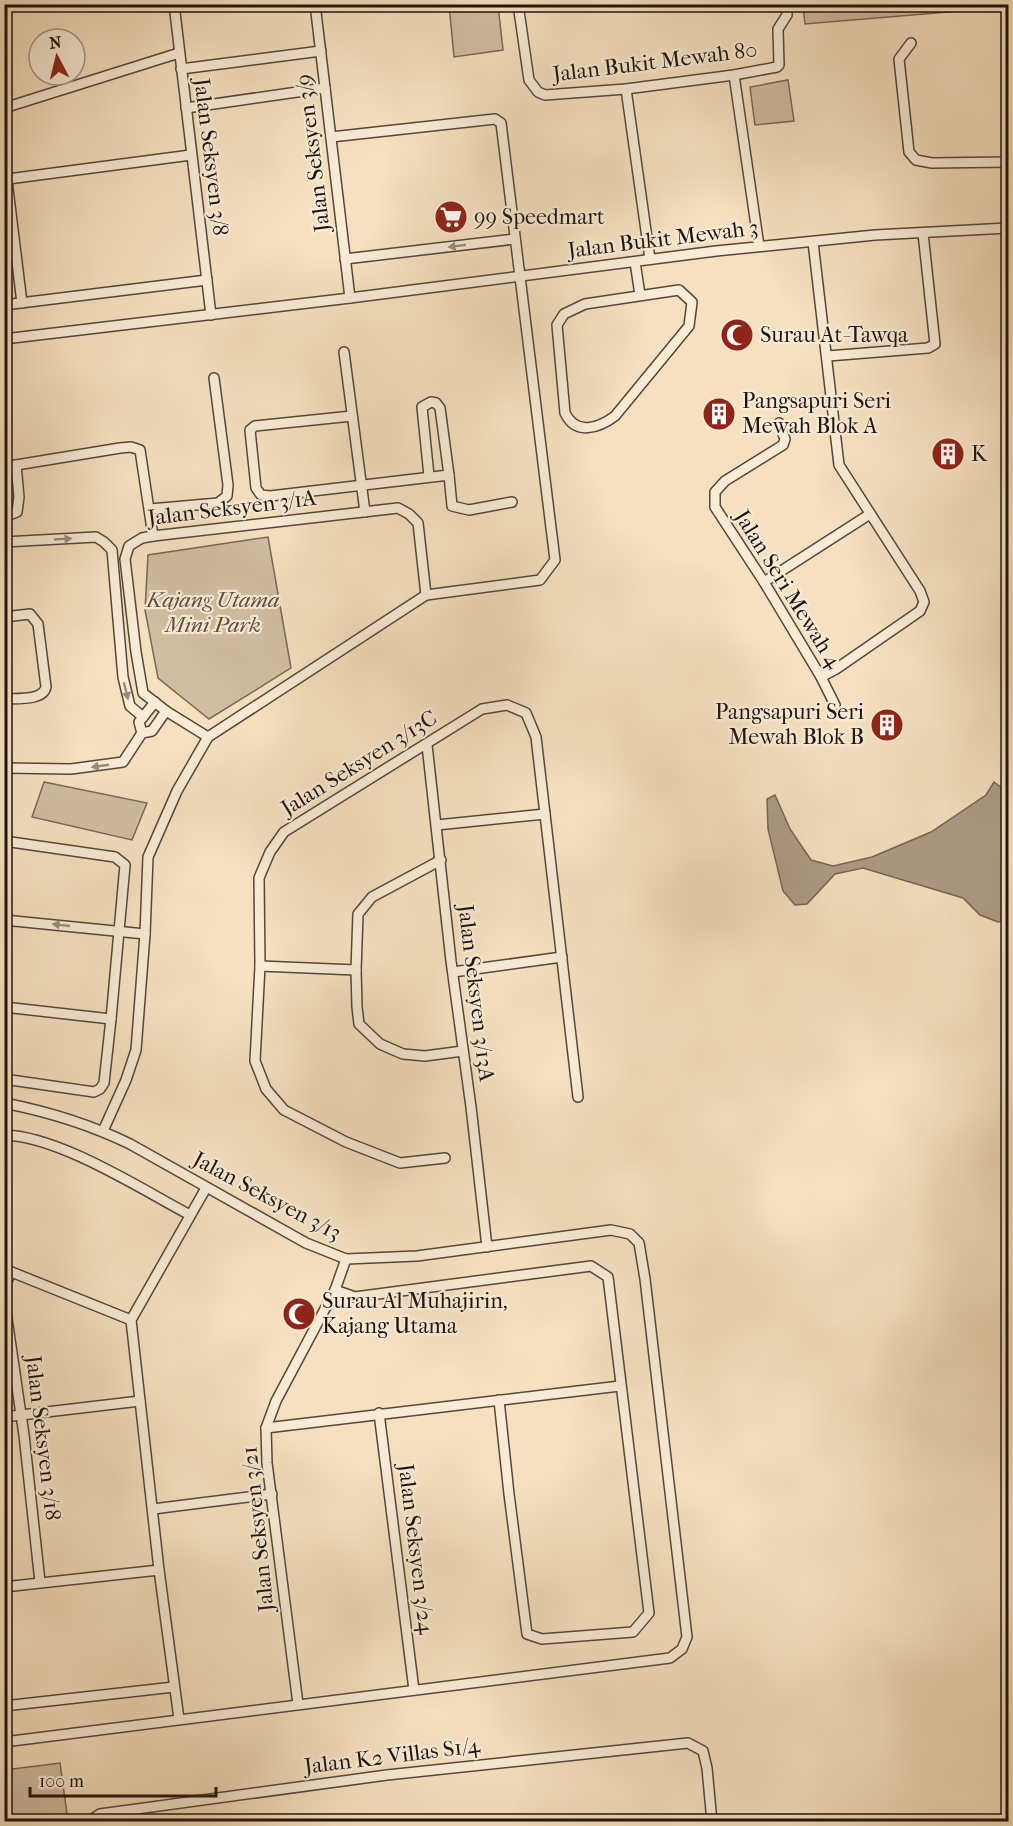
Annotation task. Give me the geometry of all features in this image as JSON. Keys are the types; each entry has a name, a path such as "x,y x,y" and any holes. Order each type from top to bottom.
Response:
{"street":[{"name":"Jalan Seksyen 3/8","path":"174,4 211,315"},
{"name":"Jalan Seksyen 3/9","path":"315,4 350,298"},
{"name":"Jalan Bukit Mewah 80","path":"518,4 530,80 538,92 545,95 626,89 777,67 779,65 778,29 787,15 786,4"},
{"path":"911,43 899,59 909,152 916,160 932,163 1008,162"},
{"path":"1007,43 1008,56"},
{"path":"181,69 321,51"},
{"path":"4,108 179,53"},
{"path":"734,75 759,246"},
{"path":"186,108 325,88"},
{"path":"626,89 650,260"},
{"path":"103,1131 126,1080 136,1050 148,857 177,791 208,737 426,596 540,580 555,560 501,123 495,119 331,137"},
{"path":"8,179 191,155"},
{"path":"4,156 22,303"},
{"name":"Jalan Bukit Mewah 3","path":"4,339 759,246 875,235 1008,228"},
{"path":"828,356 928,348 935,344 923,232"},
{"path":"345,259 515,239"},
{"path":"813,242 840,465 920,591 924,602 920,611 836,669 820,677"},
{"path":"635,261 640,295"},
{"path":"4,305 207,280"},
{"path":"679,290 692,302 689,326 615,416 593,428 582,428 569,422 565,413 556,325 564,314 585,304 640,295 679,290"},
{"path":"344,352 364,512"},
{"path":"150,508 218,503 227,496 228,486 214,378"},
{"path":"429,476 422,407 431,402 436,403 440,408 452,506 469,510 512,502"},
{"path":"352,416 255,426 250,430 256,488 261,495 270,496 449,475"},
{"name":"Jalan Seri Mewah 4","path":"779,423 785,439 783,445 725,481 715,492 715,507 764,582 835,705"},
{"path":"4,467 120,448 131,447 140,450 153,536"},
{"path":"4,517 17,512 19,497 16,465"},
{"name":"Jalan Seksyen 3/1A","path":"208,737 166,711 143,693 125,559 129,546 142,538 153,536 398,508 418,523 426,596"},
{"path":"764,582 870,514"},
{"path":"4,542 96,537 112,550 123,677 130,706 142,717"},
{"path":"4,617 30,614 35,618 38,624 46,687 45,692 40,696 4,699"},
{"path":"142,733 139,722 154,702"},
{"name":"Jalan Seksyen 3/13C","path":"445,1158 400,1163 346,1142 284,1110 266,1089 255,1061 260,966 259,878 270,852 284,832 482,709 507,705 526,713 536,736 578,1096"},
{"path":"4,768 70,769 123,762 142,733 152,731 166,711"},
{"name":"Jalan Seksyen 3/13A","path":"427,745 487,1247"},
{"path":"437,825 545,814"},
{"path":"4,842 115,857 124,865 104,1083 94,1092 4,1079"},
{"path":"441,860 372,897 358,914 356,970 359,1024 380,1044 403,1054 425,1056 463,1051"},
{"path":"4,920 145,934"},
{"path":"453,972 562,957"},
{"path":"260,966 356,970"},
{"path":"4,1007 111,1019"},
{"name":"Jalan Seksyen 3/13","path":"4,1103 46,1111 103,1131 306,1243 346,1259 417,1256 611,1230 630,1234 639,1242 687,1637 682,1649 670,1658 414,1690"},
{"path":"4,1136 34,1138 94,1163 190,1215"},
{"path":"179,1719 159,1570 131,1320 206,1188"},
{"name":"Jalan Seksyen 3/21","path":"298,1704 267,1463 266,1428 276,1401 335,1290 346,1259"},
{"path":"335,1290 355,1297 591,1266 608,1277 650,1613 633,1632 542,1639 527,1634 509,1494 500,1400"},
{"path":"4,1288 8,1271 131,1320"},
{"name":"Jalan Seksyen 3/18","path":"4,1298 21,1415 40,1582"},
{"path":"266,1428 620,1386"},
{"path":"4,1417 140,1401"},
{"name":"Jalan Seksyen 3/24","path":"379,1413 414,1690"},
{"path":"153,1509 272,1494"},
{"path":"4,1587 159,1570"},
{"path":"4,1706 174,1687"},
{"path":"4,1742 414,1690"},
{"name":"Jalan K2 Villas S1/4","path":"88,1821 100,1814 387,1775 688,1743 702,1751 707,1767 712,1821"}],"green space":[{"path":"1008,4 1008,7 805,24 803,5"},
{"path":"449,5 498,5 503,50 454,57"},
{"path":"788,80 794,121 755,125 750,87"},
{"name":"Kajang Utama Mini Park","path":"268,537 291,668 209,719 158,678 145,610 148,555"},
{"path":"44,782 147,803 132,840 32,817"},
{"path":"60,1763 68,1821 5,1821 5,1770"}],"shaded area":[{"path":"994,782 1006,791 1008,797 1008,920 998,922 980,915 963,898 863,868 835,874 807,904 795,905 783,891 768,829 767,799 775,795 790,829 811,860 833,866 872,857 931,832 986,795"}],"place":[{"name":"99 Speedmart","path":"451,217"},
{"name":"Surau At-Tawqa","path":"737,335"},
{"name":"Pangsapuri Seri Mewah Blok A","path":"719,414"},
{"name":"K","path":"948,454"},
{"name":"Pangsapuri Seri Mewah Blok B","path":"887,725"},
{"name":"Surau Al Muhajirin, Kajang Utama","path":"299,1314"}]}
